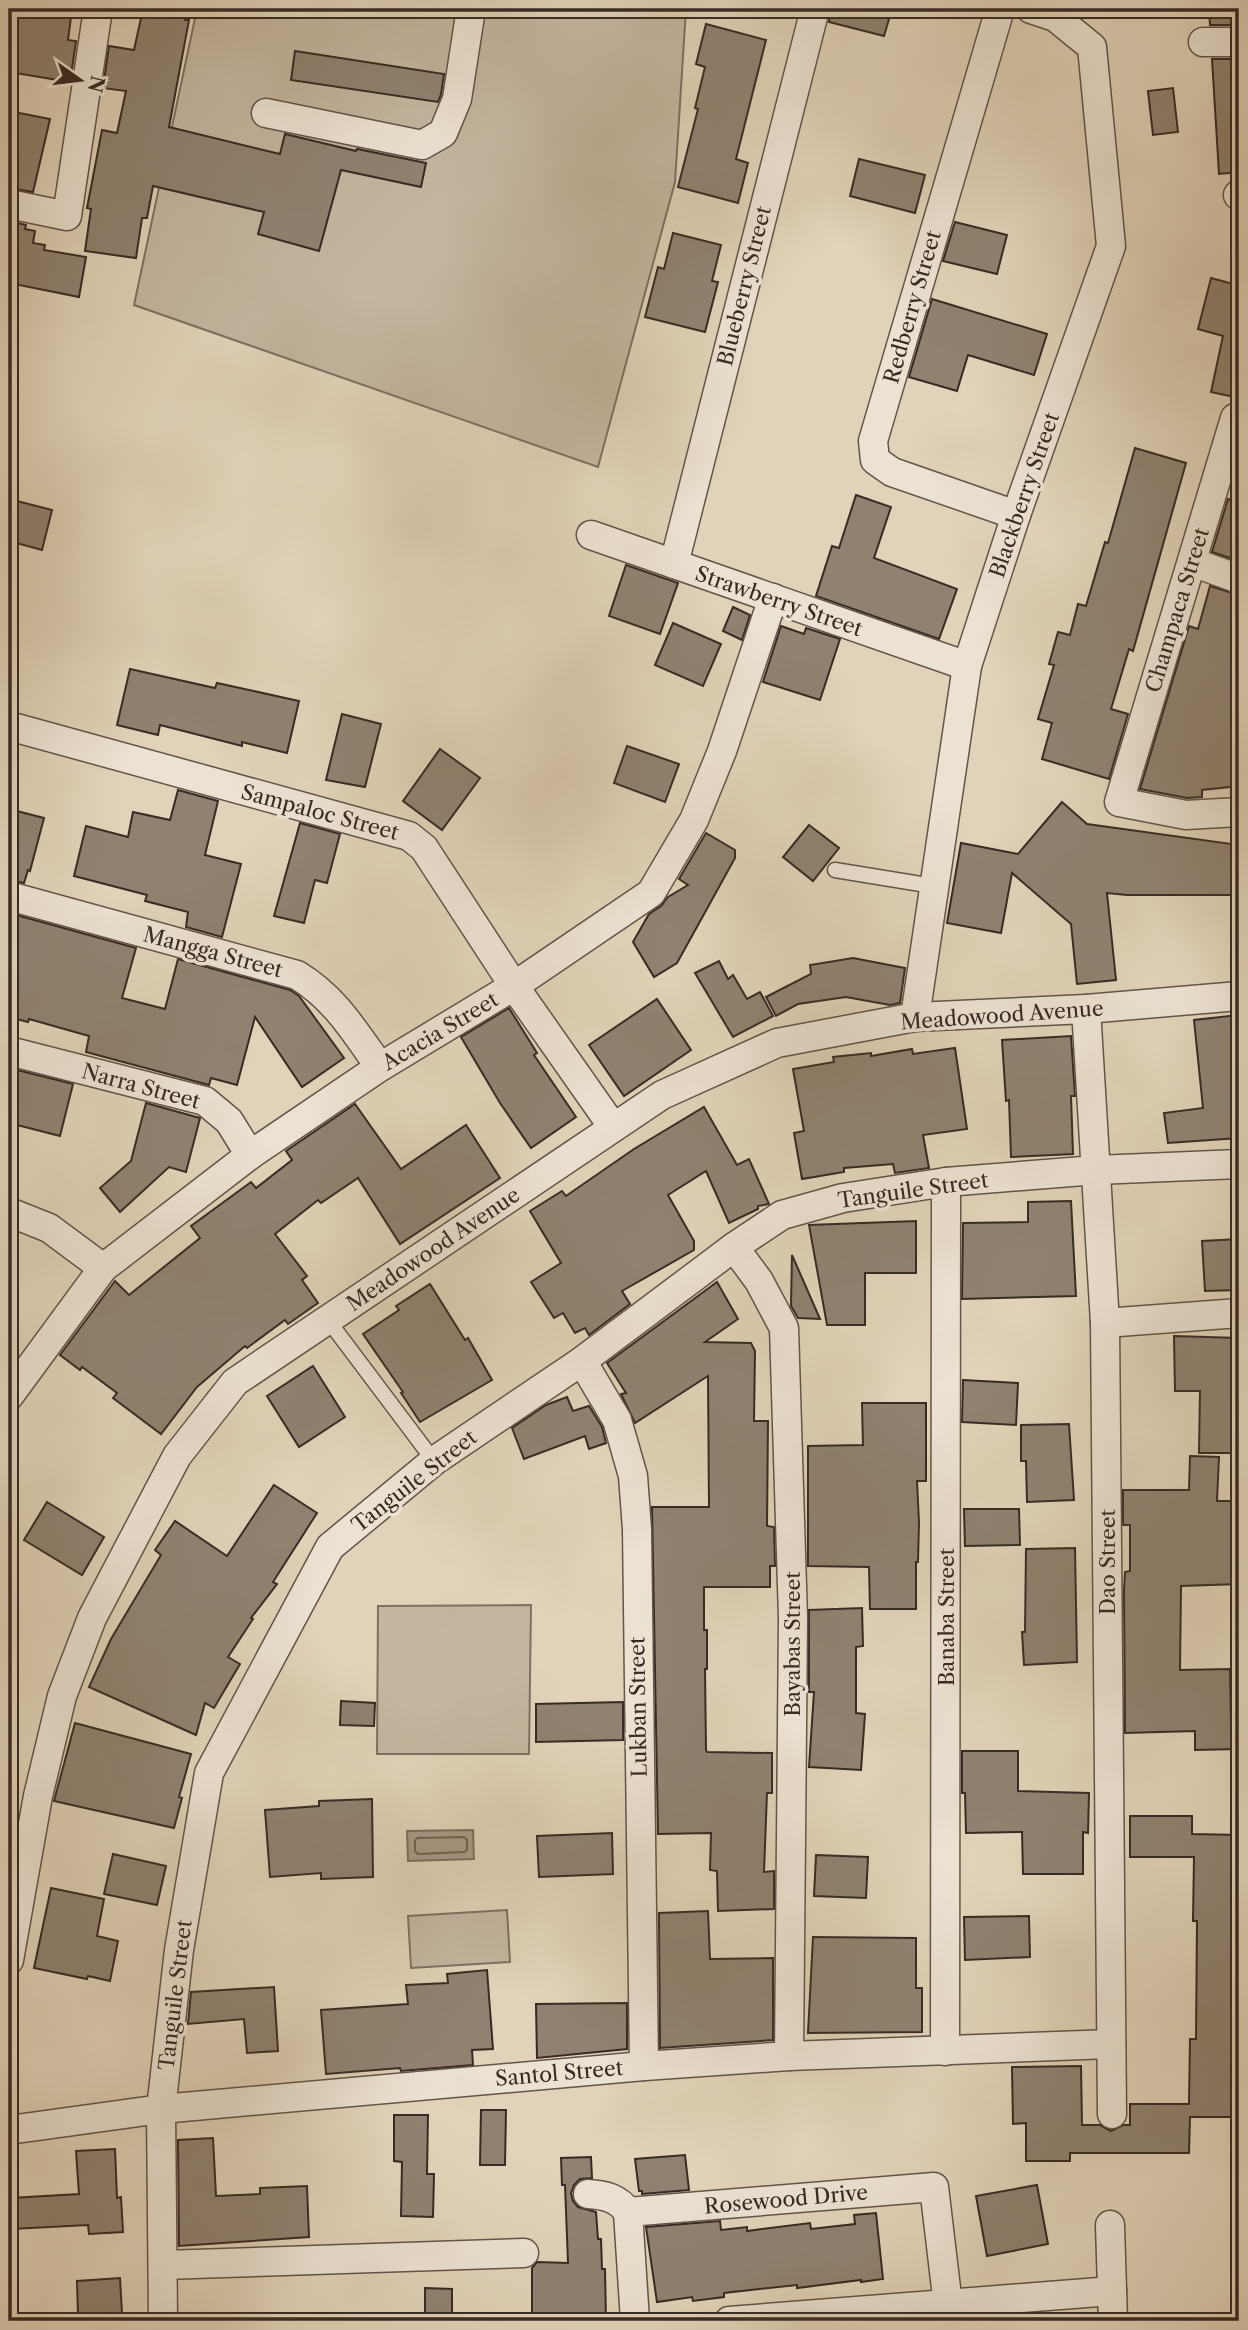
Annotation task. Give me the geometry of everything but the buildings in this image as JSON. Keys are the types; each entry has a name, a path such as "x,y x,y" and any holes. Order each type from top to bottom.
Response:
{"street":[{"path":"9,204 67,216 98,9"},
{"path":"266,113 422,145 443,133 457,99 471,9"},
{"name":"Blueberry Street","path":"674,564 815,9"},
{"name":"Redberry Street","path":"1000,9 873,442 875,460 892,472 1016,515"},
{"name":"Blackberry Street","path":"915,1017 967,666 1016,515 1111,247 1092,47 1055,17 1031,9"},
{"path":"1203,42 1239,42"},
{"name":"Champaca Street","path":"1237,419 1119,802 1186,815 1239,812"},
{"name":"Strawberry Street","path":"591,535 967,666"},
{"path":"1192,562 1239,579"},
{"name":"Acacia Street","path":"13,1381 103,1268 250,1155 380,1066 514,986 651,893 694,820 722,751 773,598"},
{"name":"Sampaloc Street","path":"9,726 409,836 424,848 514,986 613,1128"},
{"name":"Mangga Street","path":"9,896 297,975 319,988 380,1066"},
{"name":"Meadowood Avenue","path":"9,1960 37,1796 58,1708 92,1618 177,1456 235,1382 662,1095 777,1043 915,1017 1086,1009 1239,996"},
{"name":"Dao Street","path":"1086,1009 1105,1323 1112,2114"},
{"name":"Narra Street","path":"9,1051 205,1101 229,1121 250,1155"},
{"name":"Tanguile Street","path":"163,2321 161,2109 179,1950 209,1773 330,1547 434,1461 582,1361 734,1247 782,1215 843,1198 946,1182 1096,1170 1239,1164"},
{"name":"Banaba Street","path":"945,2051 946,1182"},
{"path":"9,1212 49,1228 103,1268"},
{"name":"Bayabas Street","path":"734,1247 759,1281 784,1328 793,1618 789,2056"},
{"path":"1105,1323 1239,1313"},
{"name":"Lukban Street","path":"582,1361 617,1420 633,1476 637,1529 644,2066"},
{"name":"Santol Street","path":"9,2130 161,2109 644,2066 789,2056 1111,2044"},
{"name":"Rosewood Drive","path":"628,2212 934,2187 947,2305"},
{"path":"588,2194 612,2198 628,2212 635,2321"},
{"path":"1110,2225 1113,2321"},
{"path":"163,2265 524,2253"},
{"path":"729,2321 1112,2291"}],"lane":[{"path":"835,870 933,886"},
{"path":"328,1320 434,1461"}],"shaded area":[{"path":"197,9 686,9 675,182 598,467 134,305"},
{"path":"531,1605 529,1754 377,1754 378,1606"},
{"path":"507,1910 510,1962 411,1968 408,1916"}],"water":[{"path":"473,1830 474,1859 408,1861 407,1831"}]}
